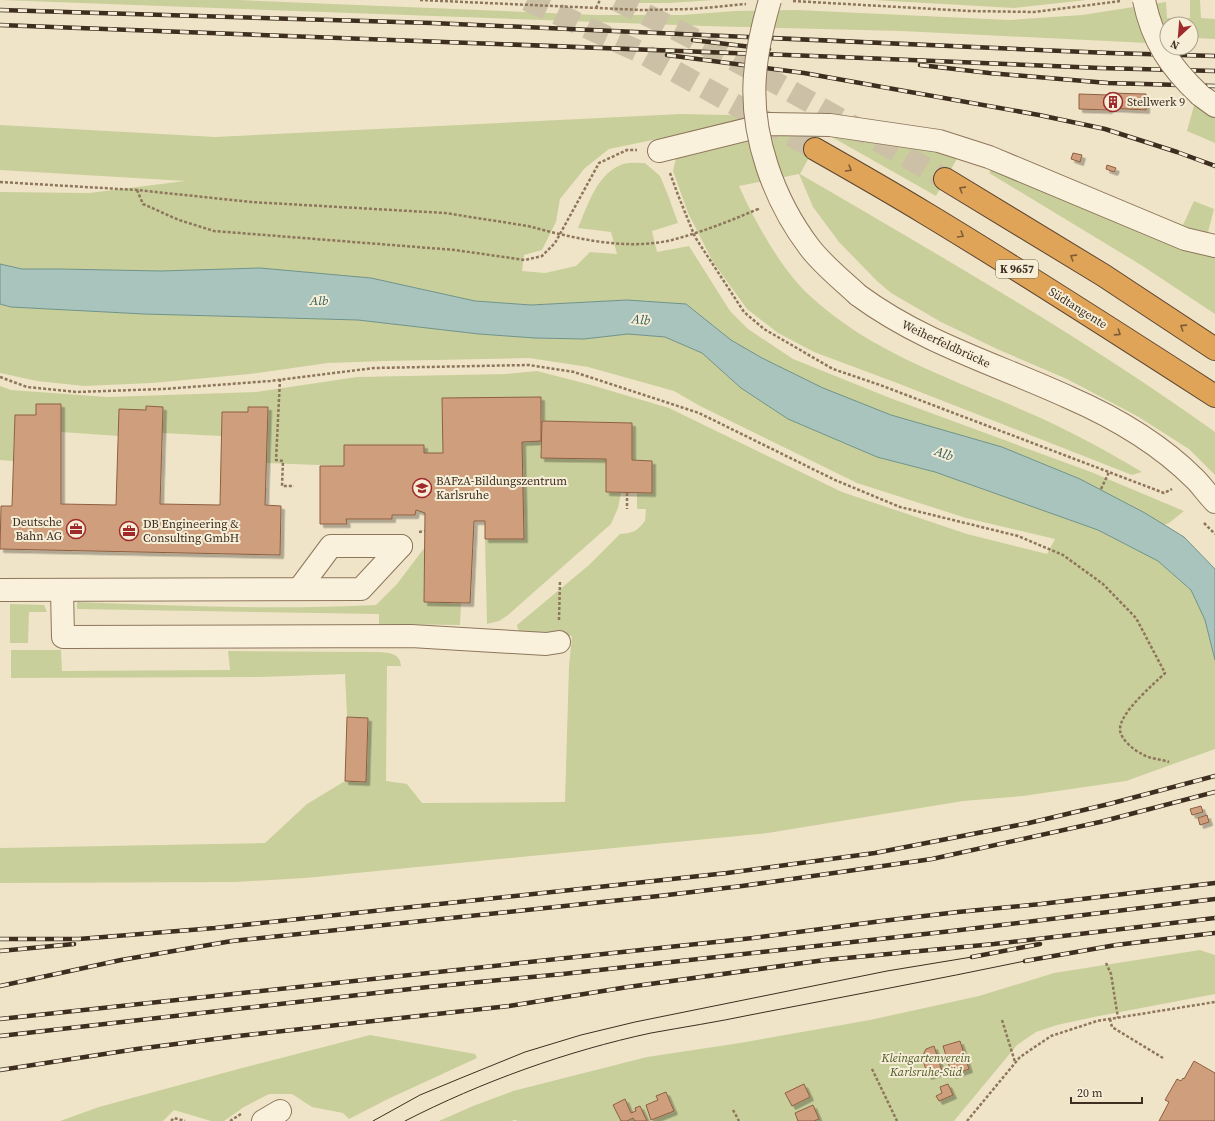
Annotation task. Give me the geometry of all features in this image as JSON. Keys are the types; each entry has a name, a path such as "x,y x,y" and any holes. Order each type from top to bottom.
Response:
{"highway":[{"name":"Südtangente","path":"815,149 924,212 1215,396"},
{"path":"946,179 1103,276 1215,349"}],"street":[{"name":"Weiherfeldbrücke","path":"770,0 757,52 755,98 758,130 765,160 783,204 811,249 858,295 879,310 932,340 1069,397 1107,416 1145,438 1173,459 1195,479 1215,502"},
{"path":"1144,0 1150,25 1155,37 1171,64 1183,79 1200,95 1215,106"},
{"path":"660,150 769,124 830,125 939,142 989,157 1185,239 1213,239"},
{"path":"0,590 299,589"},
{"path":"62,590 63,637 411,636 546,644 559,642"}],"path":[{"path":"596,8 600,0"},
{"path":"137,190 143,204 179,220 214,231 455,250 525,260 542,256 555,243 599,163 627,150 660,150 695,238 744,312 764,329 833,369 880,385 1164,493 1172,489 1166,484"},
{"path":"0,182 137,190 251,202 445,213 528,226 566,236 598,241 634,244 671,240 712,228 758,209"},
{"path":"0,377 27,387 77,392 163,389 280,379 374,368 529,365 574,372 699,413 835,480 900,507 1018,536 1063,554 1103,584 1136,618 1165,673 1132,706 1124,719 1120,730 1123,738 1130,746 1142,754 1169,762"},
{"path":"280,379 276,460 283,461 282,486 294,486"},
{"path":"1101,489 1109,472"},
{"path":"627,493 627,509"},
{"path":"559,642 560,580"},
{"path":"1106,963 1111,974 1118,1018"},
{"path":"967,1121 1020,1056 1052,1036 1110,1019 1215,1002"},
{"path":"1110,1019 1112,1027 1163,1058"},
{"path":"1002,1020 1016,1062"},
{"path":"872,1069 897,1121"},
{"path":"734,1110 739,1121"},
{"path":"171,1121 174,1118 185,1121"}],"green space":[{"path":"0,0 239,0 597,15 682,15 735,11 797,10 1010,20 1082,15 1166,2 1167,16 1159,16 1159,44 901,31 704,26"},
{"path":"616,0 715,0 669,3 626,3"},
{"path":"873,0 1087,0 1014,8"},
{"path":"1190,0 1200,0 1201,18 1215,19 1215,39 1199,38 1199,16 1190,16"},
{"path":"1195,102 1215,102 1215,143 1187,131"},
{"path":"681,114 830,117 706,129 609,149 585,168 560,199 556,222 542,250 524,255 522,271 545,273 576,266 590,252 617,254 611,232 578,228 594,191 606,175 614,168 623,164 645,163 660,176 678,223 652,231 657,252 689,246 730,311 748,329 793,359 890,398 1091,472 1184,511 1169,523 1164,525 1145,513 1080,479 1002,447 891,415 823,389 762,358 731,340 686,304 627,300 531,305 475,301 371,278 260,268 161,271 22,269 0,264 0,192 89,193 185,181 0,170 0,125 215,137"},
{"path":"802,129 881,140 959,155 936,196 823,132 800,174 1063,330 1165,397 1215,432 1215,475 1189,449 1137,416 1067,379 997,349 941,322 891,293 877,281 839,242 813,207 799,174 739,186 753,215 779,259 788,272 809,295 833,315 885,349 1057,425 1142,472 1132,475 814,352 778,333 747,309 713,262 688,213 673,171 676,158 692,149"},
{"path":"1019,159 1183,225 1194,201 1214,209 1207,236"},
{"path":"995,165 1215,253 1215,314 1141,265 989,173"},
{"path":"0,304 11,307 144,314 358,320 479,334 535,338 584,339 628,334 665,337 702,353 741,388 788,419 877,457 935,472 1098,530 1158,561 1191,590 1205,620 1215,660 1215,749 1126,781 1023,796 963,801 768,833 305,878 236,882 0,883 0,848 265,843 307,804 345,781 366,782 368,718 347,717 345,674 260,677 11,678 11,650 61,650 62,671 230,670 228,651 391,653 399,658 401,666 387,666 386,781 407,784 422,803 565,802 569,666 572,636 521,632 517,625 589,565 620,534 635,531 645,521 646,509 637,509 637,493 652,493 652,461 632,460 632,423 542,421 541,397 443,453 424,453 424,445 344,445 344,466 266,463 268,407 248,407 248,412 222,412 221,436 162,433 163,407 146,406 146,410 119,436 61,432 61,404 36,404 36,415 15,415 13,461 0,460 0,386 11,390 107,397 256,392 357,377 506,374 537,371 669,408 842,492 967,534 1047,554 1055,539 966,518 857,483 700,406 674,391 588,367 529,358 328,363 250,374 152,383 84,386 37,381 0,373"},
{"path":"541,441 541,457 606,459 606,492 621,493 618,508 611,524 508,615 499,621 487,624 485,539 524,539 522,442"},
{"path":"425,547 424,602 461,603 460,625 379,624 379,614 77,609 77,602 264,607 376,605 397,584"},
{"path":"10,604 44,605 47,612 29,612 28,643 10,643"},
{"name":"Kleingartenverein Karlsruhe-Süd","path":"1200,950 1215,955 1215,994 1094,1017 1057,1025 1036,1032 1017,1045 954,1121 439,1121 513,1091 647,1057 740,1043 870,1020 979,996 1054,973"},
{"path":"370,1035 475,1054 477,1058 388,1099 349,1119 343,1113 312,1107 292,1094 269,1094 244,1107 224,1121 211,1121 174,1110 163,1121 60,1121 99,1107"}],"water":[{"name":"Alb","path":"0,264 22,269 161,271 260,268 371,278 475,301 531,305 627,300 686,304 731,340 762,358 823,388 891,415 1002,447 1080,479 1145,513 1184,537 1215,569 1215,660 1205,620 1191,590 1158,561 1098,530 935,472 877,457 788,419 741,388 702,353 665,337 628,334 584,339 535,338 479,334 358,320 144,314 11,307 0,304"}],"building":[{"name":"Stellwerk 9","path":"1109,93 1146,94 1146,110 1109,108 1109,110 1079,109 1079,94 1109,95"},
{"path":"1073,153 1082,155 1080,162 1071,159"},
{"path":"1107,165 1116,168 1114,172 1106,169"},
{"name":"BAFzA-Bildungszentrum Karlsruhe","path":"541,397 541,441 522,442 524,539 485,539 485,521 474,521 470,603 424,602 425,513 416,510 415,515 392,515 392,519 346,519 347,524 320,524 320,466 344,466 344,445 424,445 424,453 443,453 442,398"},
{"path":"36,404 61,404 61,504 116,505 119,409 146,410 146,406 163,407 160,504 220,505 222,412 248,412 248,407 268,407 265,505 281,506 280,555 0,549 1,506 12,506 15,415 36,415"},
{"path":"542,421 632,423 632,460 652,461 652,493 606,492 606,459 541,458"},
{"path":"347,717 368,718 366,782 345,781"},
{"path":"1201,806 1203,812 1192,815 1190,809"},
{"path":"1207,815 1209,822 1200,825 1198,818"},
{"path":"960,1041 969,1069 952,1075 943,1046"},
{"path":"934,1046 942,1071 928,1076 922,1057 926,1049"},
{"path":"1194,1061 1215,1073 1215,1121 1159,1121 1169,1102 1165,1100 1177,1079 1181,1081 1183,1078 1184,1079"},
{"path":"804,1084 810,1097 792,1106 785,1093"},
{"path":"948,1084 953,1095 939,1101 936,1096 942,1093 940,1087"},
{"path":"666,1092 674,1111 651,1120 646,1105 658,1100 656,1096"},
{"path":"625,1099 631,1113 636,1111 635,1108 640,1106 647,1121 635,1121 633,1118 627,1121 621,1121 613,1105"},
{"path":"813,1105 819,1119 814,1121 798,1121 795,1113"}],"tunnel":[{"path":"527,0 640,52 815,149"},
{"path":"616,0 741,64 945,179"}],"tram line":[{"path":"373,1121 420,1095 461,1078 525,1052 581,1035 635,1022 887,971 972,957"},
{"path":"405,1121 464,1093 525,1069 556,1058 619,1040 1025,961"}],"railway":[{"path":"0,10 432,23 1109,53 1215,56"},
{"path":"0,25 1100,68 1215,71"},
{"path":"693,40 769,49"},
{"path":"667,55 804,73 1039,115 1105,129 1215,166"},
{"path":"920,65 989,73 1108,83 1215,86"},
{"path":"0,939 79,939 215,928 727,873 875,853 1029,823 1215,776"},
{"path":"0,986 121,960 232,941 659,896 742,886 932,859 1100,822 1215,792"},
{"path":"0,1019 753,938 882,921 1215,883"},
{"path":"0,1036 428,987 563,974 952,931 1215,899"},
{"path":"0,1070 137,1049 238,1036 509,1006 628,987 825,960 994,944 1215,918"},
{"path":"1025,961 1116,945 1215,933"},
{"path":"0,951 74,944"},
{"path":"972,957 1040,944"}],"place":[{"name":"Stellwerk 9","path":"1113,102"},
{"name":"BAFzA-Bildungszentrum Karlsruhe","path":"422,488"},
{"name":"Deutsche Bahn AG","path":"76,529"},
{"name":"DB Engineering & Consulting GmbH","path":"129,531"}]}
